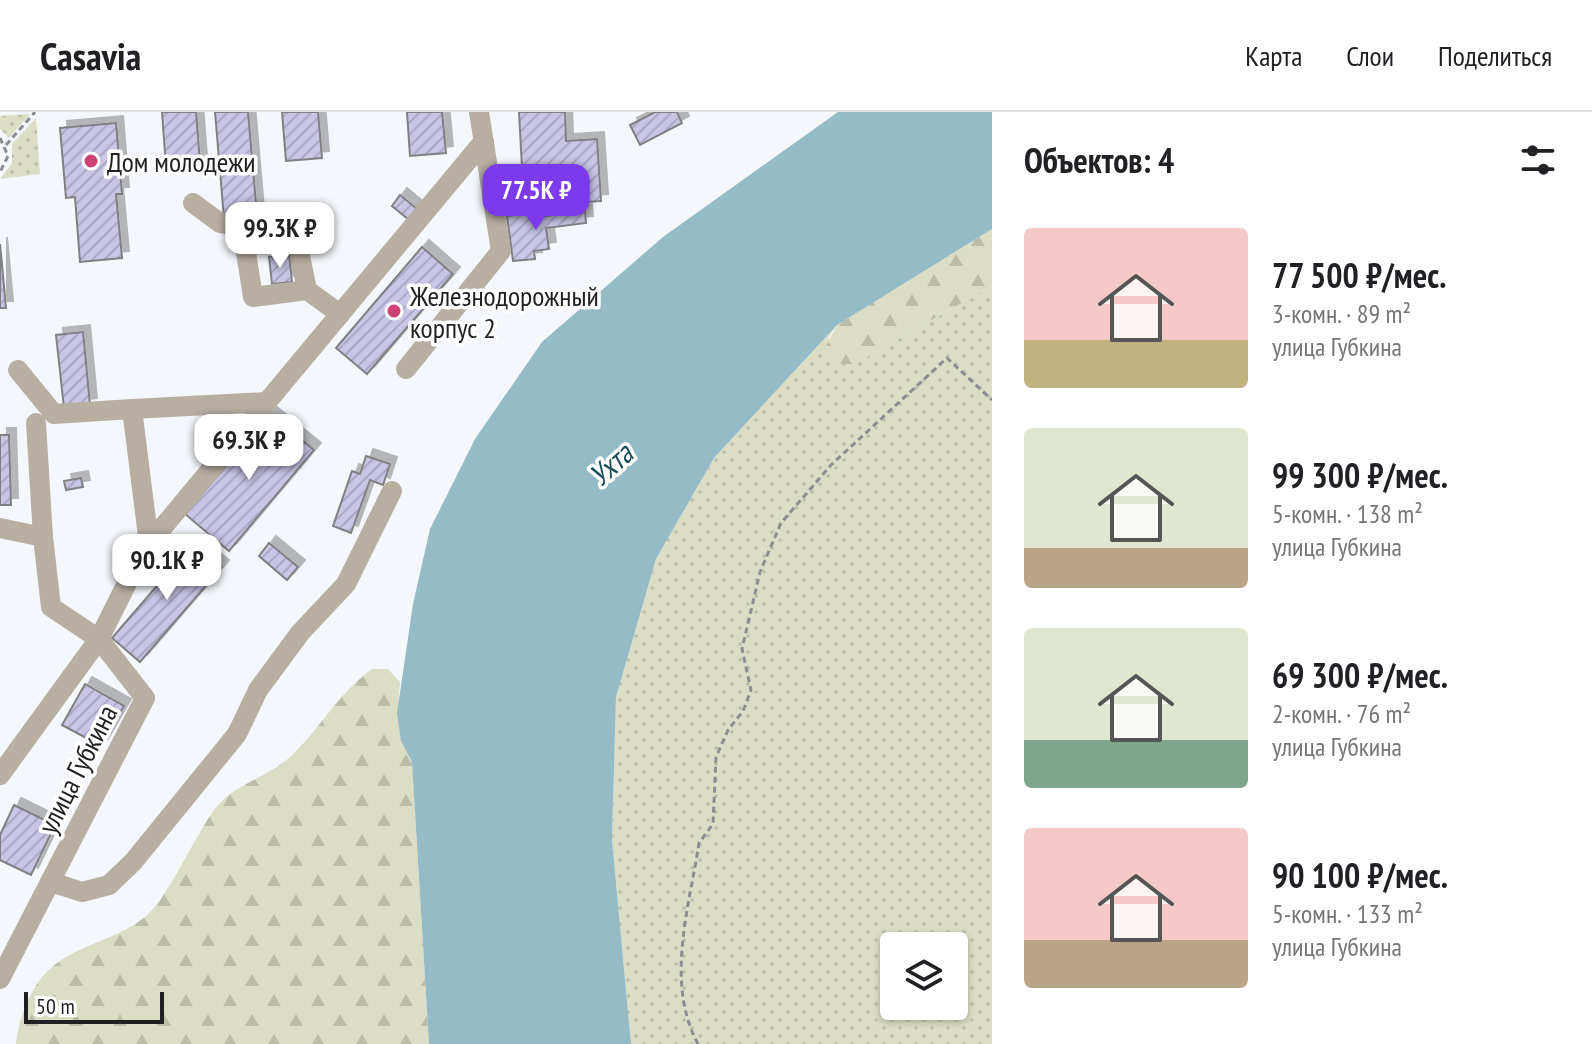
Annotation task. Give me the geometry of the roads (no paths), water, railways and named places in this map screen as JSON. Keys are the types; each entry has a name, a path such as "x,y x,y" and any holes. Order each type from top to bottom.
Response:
{"street":[{"path":"406,369 501,251 479,112"},
{"path":"2,769 99,639 149,544 484,141"},
{"path":"193,203 220,223 298,246 307,290 340,314"},
{"path":"242,227 253,297 307,290"},
{"path":"18,370 54,414 267,402"},
{"path":"132,409 149,544"},
{"path":"36,423 51,607 99,639"},
{"path":"51,882 82,892 109,885 133,862 237,734 258,690 300,633 346,584 392,491"},
{"path":"0,528 43,537"},
{"name":"улица Губкина","path":"0,979 145,698 99,639"}],"water":[{"name":"Ухта","path":"838,112 992,112 992,229 837,325 714,458 656,559 616,697 612,840 631,1044 429,1044 412,762 401,741 397,713 413,604 430,529 475,439 542,342 663,237"}],"place":[{"name":"Дом молодежи","path":"91,161"},
{"name":"Железнодорожный корпус 2","path":"394,311"}]}
